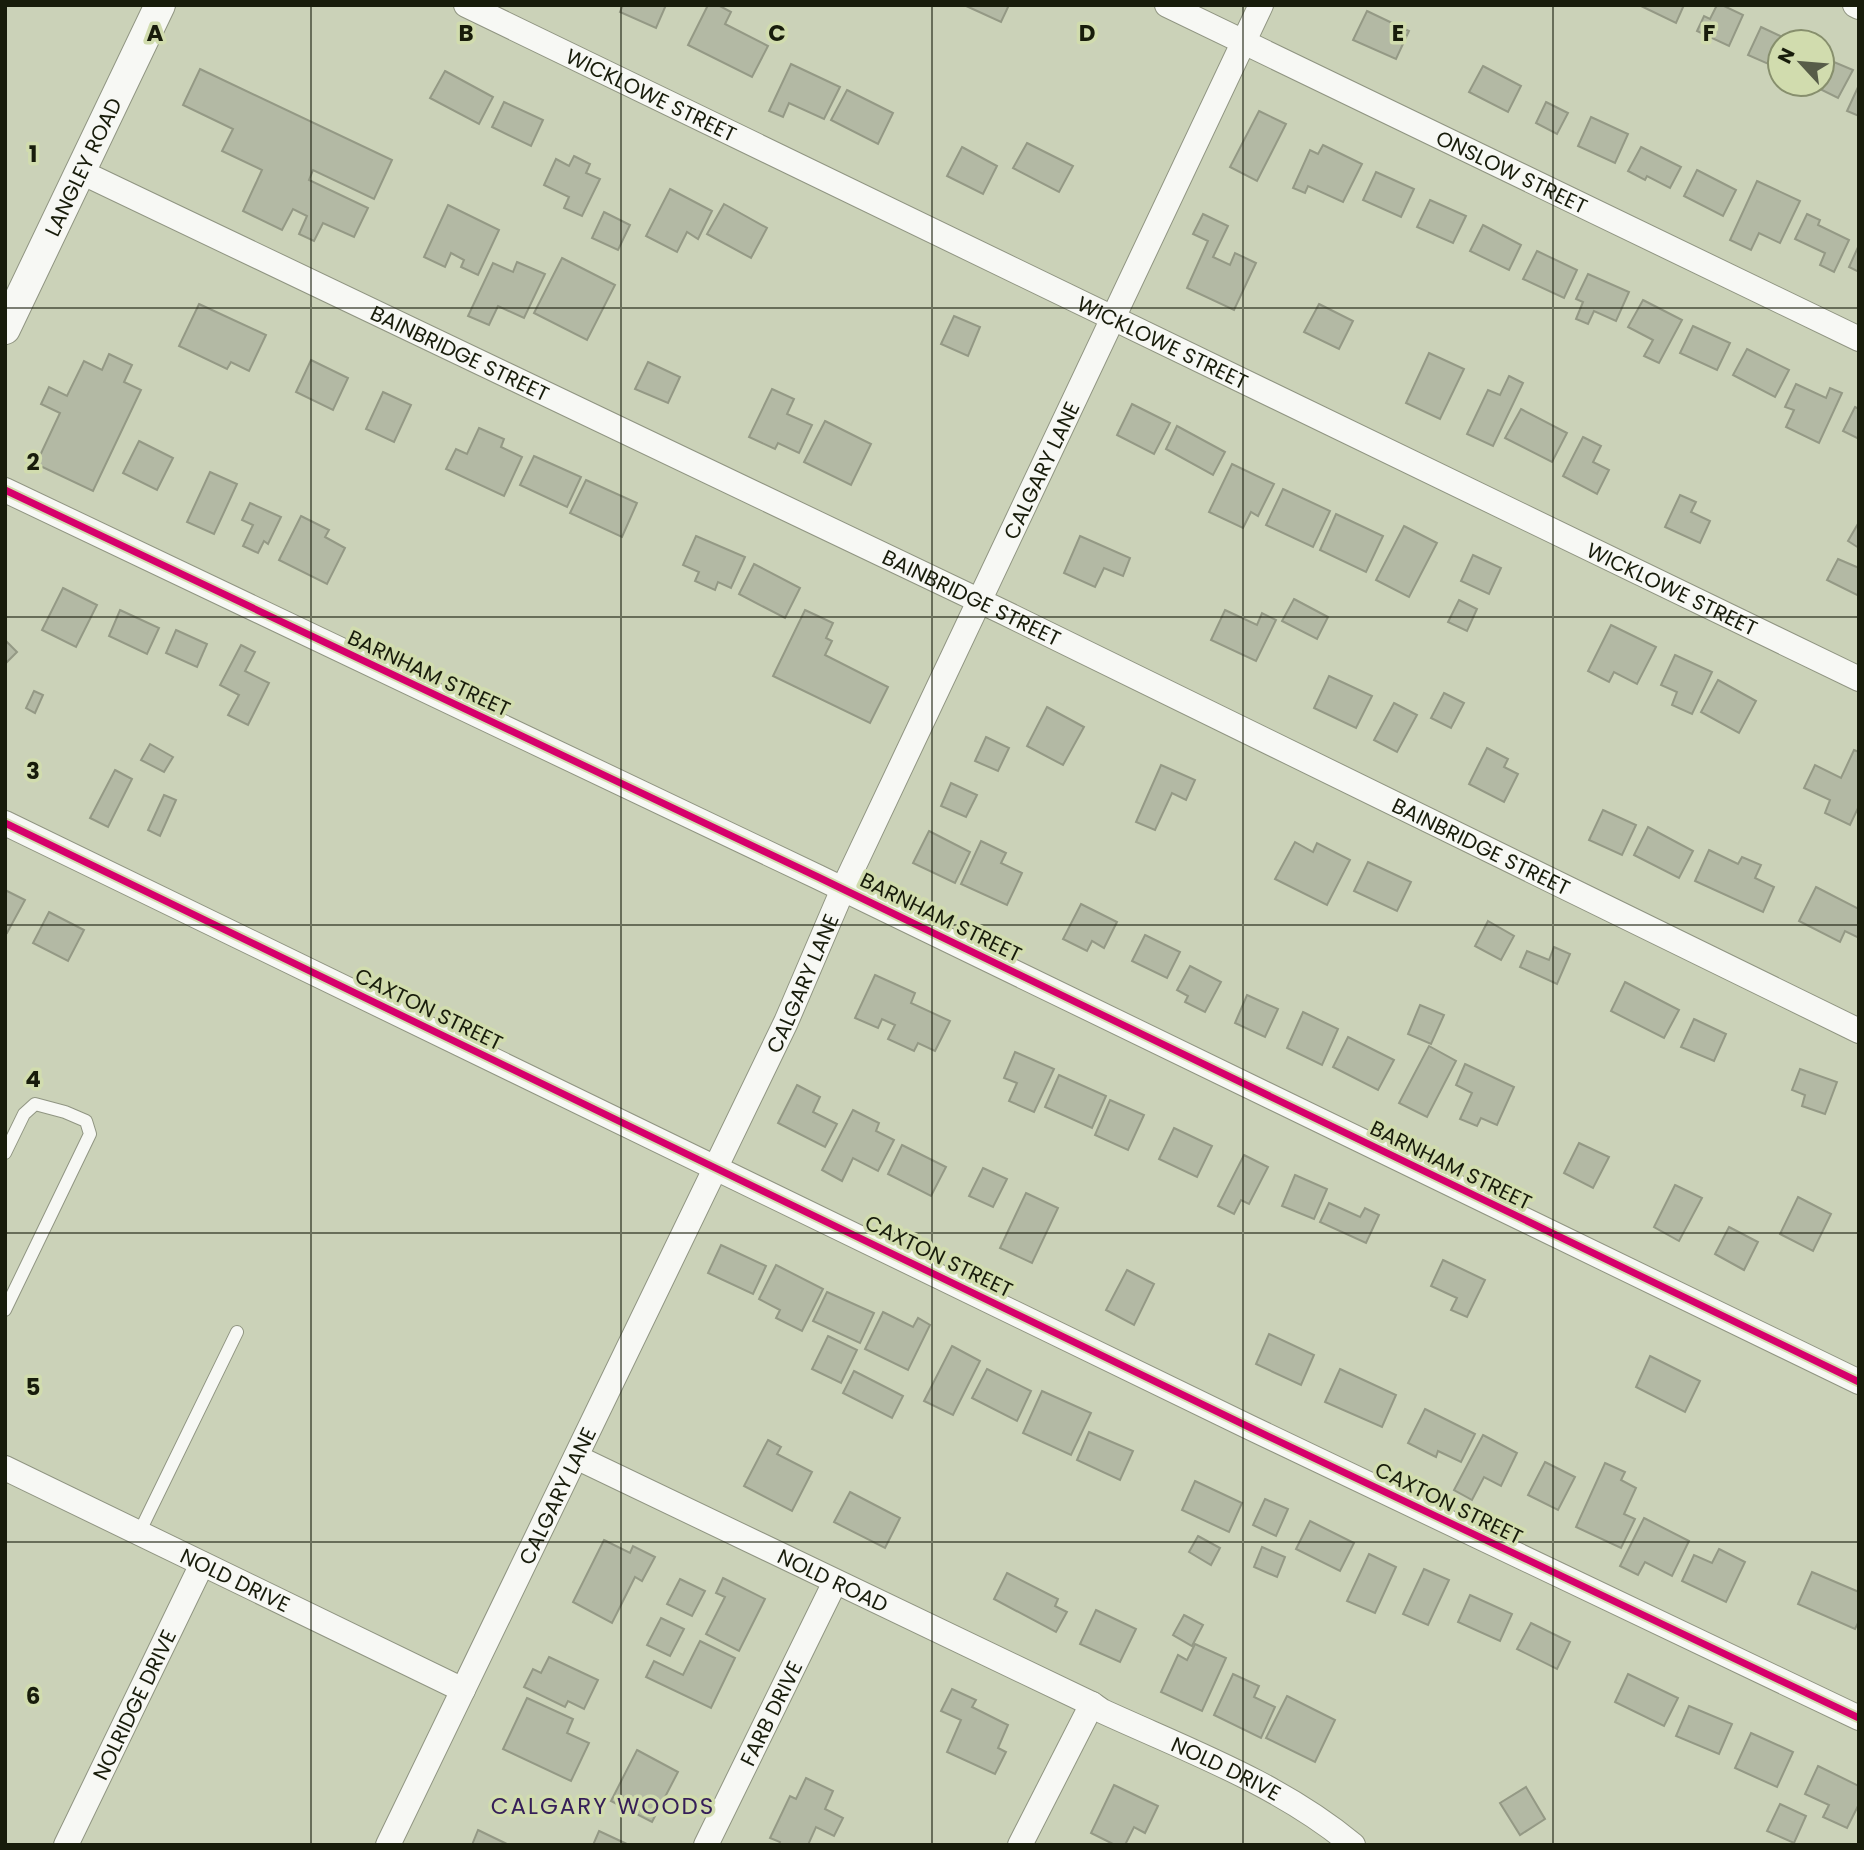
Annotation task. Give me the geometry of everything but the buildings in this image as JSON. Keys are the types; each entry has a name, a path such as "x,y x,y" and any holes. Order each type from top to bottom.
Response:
{"street":[{"name":"LANGLEY ROAD","path":"5,329 160,5"},
{"name":"WICKLOWE STREET","path":"467,5 1859,679"},
{"name":"ONSLOW STREET","path":"1167,5 1859,339"},
{"name":"CALGARY LANE","path":"388,1845 786,1022 843,889 1261,5"},
{"name":"BAINBRIDGE STREET","path":"81,172 978,601 1859,1031"},
{"name":"BARNHAM STREET","path":"5,490 843,889 1859,1382"},
{"name":"CAXTON STREET","path":"5,823 1264,1434 1859,1718"},
{"name":"NOLD ROAD","path":"576,1457 1092,1704"},
{"name":"NOLD DRIVE","path":"5,1468 463,1690"},
{"name":"NOLRIDGE DRIVE","path":"66,1845 202,1564"},
{"name":"FARB DRIVE","path":"706,1845 835,1582"},
{"name":"NOLD DRIVE","path":"1092,1704 1257,1783 1326,1822 1353,1845"},
{"path":"1020,1845 1092,1704"}],"lane":[{"path":"5,1153 24,1114 35,1104 86,1121 90,1134 5,1310"},
{"path":"139,1533 237,1332"}],"cycle path":[{"path":"5,490 818,877 1859,1382"},
{"path":"5,823 1251,1428 1859,1718"}],"district":[{"name":"CALGARY WOODS","path":"603,1806"}]}
